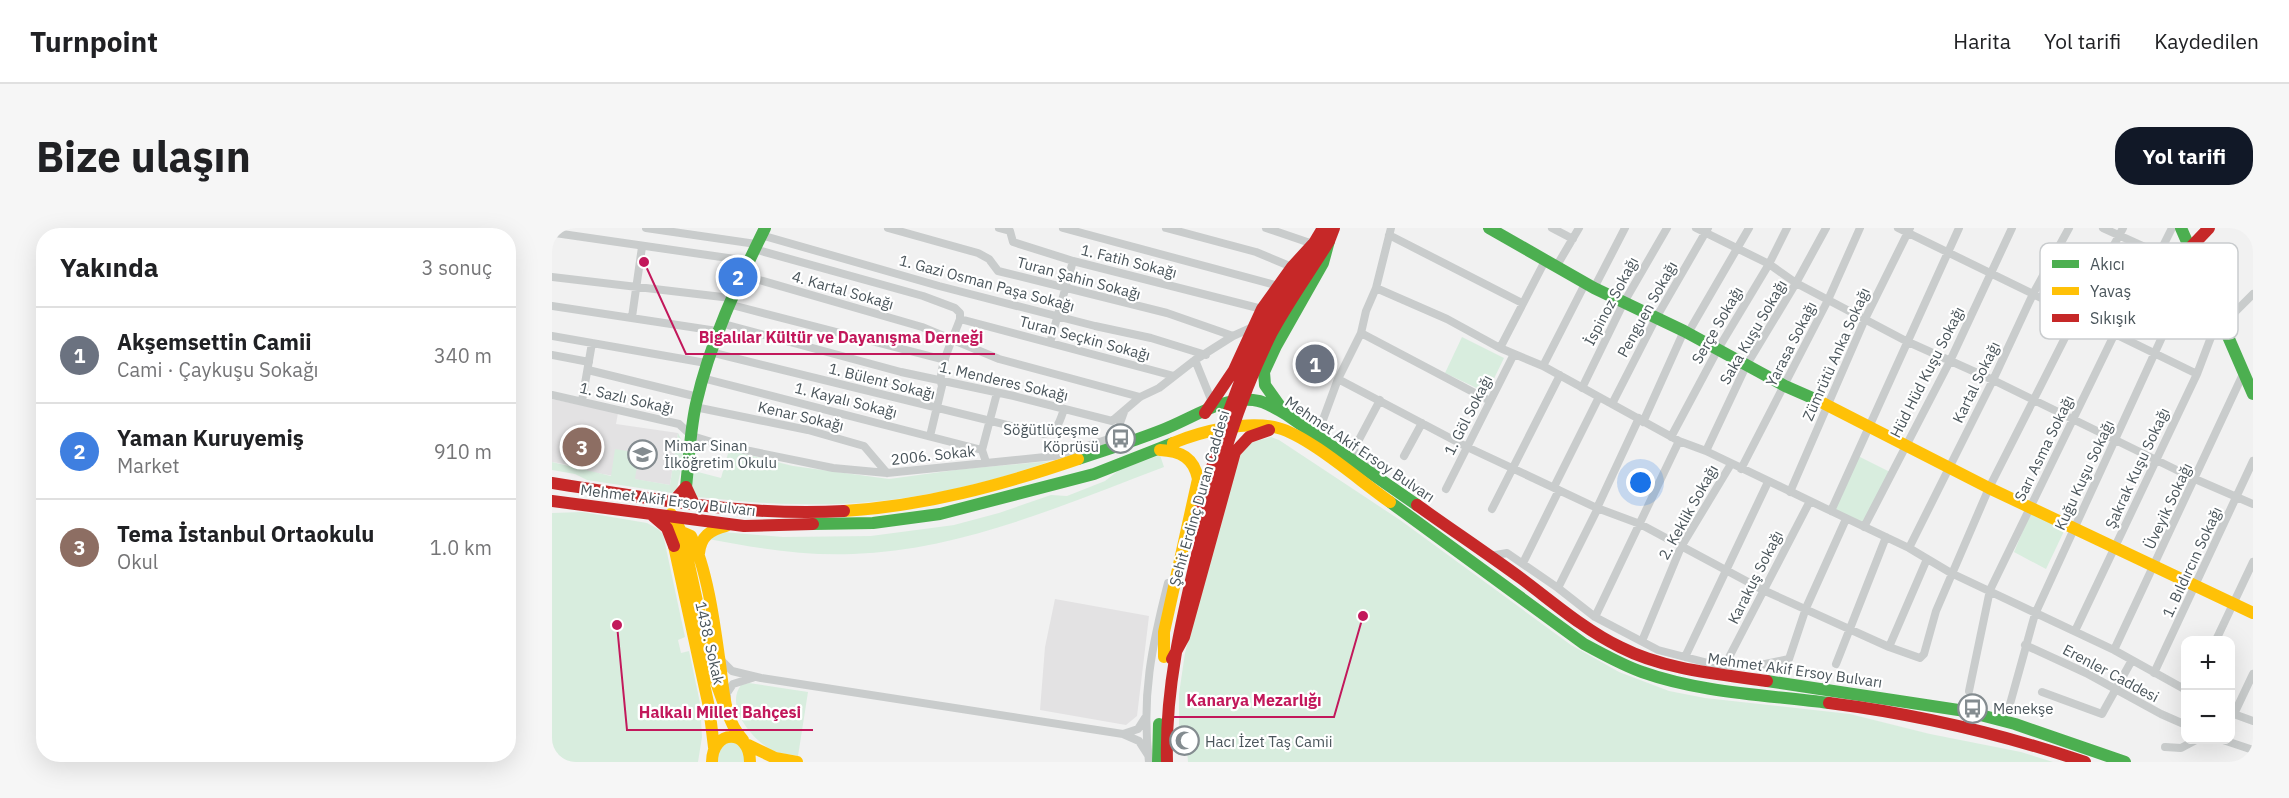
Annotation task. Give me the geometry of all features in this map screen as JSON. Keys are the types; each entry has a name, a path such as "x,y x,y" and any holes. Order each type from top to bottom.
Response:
{"main road":[{"name":"Şehit Erdinç Duran Caddesi","path":"1152,760 1160,695 1212,481 1234,425 1260,344 1323,228"},
{"name":"Şehit Erdinç Duran Caddesi","path":"1260,344 1279,320 1329,241 1334,228"},
{"path":"2181,228 2188,243"},
{"path":"2195,243 2210,228"},
{"path":"1494,229 1623,304 1686,332 1785,386 1989,488 2253,613"},
{"path":"694,504 686,488 702,378 718,327 759,239"},
{"path":"1168,658 1184,637 1235,452 1258,429 1263,409 1260,388 1266,366 1323,263 1329,241"},
{"path":"1216,431 1203,424 1202,419 1234,370 1262,309 1292,267 1313,244"},
{"path":"2229,339 2253,394"},
{"path":"1264,376 1269,393 1287,415"},
{"name":"Mehmet Akif Ersoy Bulvarı","path":"552,483 746,511 808,512 874,509 938,500 1039,473 1162,430 1209,407 1230,401 1251,400 1262,402 1287,415 1489,556 1590,630 1621,648 1660,662 1698,671 1831,689 1965,711 2014,724 2121,761"},
{"name":"Mehmet Akif Ersoy Bulvarı","path":"552,501 733,525 805,526 873,523 940,514 1094,474 1155,450 1216,431 1251,424 1258,429 1279,428 1304,440 1584,644 1642,672 1689,685 1838,704 1927,720 2023,741 2085,762"},
{"path":"1155,450 1170,450 1191,459 1198,479 1164,632 1168,658"},
{"path":"552,476 646,495 668,511 694,556"},
{"path":"674,501 686,488"},
{"name":"1438. Sokak","path":"649,514 664,523 674,546 709,707 711,757"},
{"path":"694,556 708,532 719,527 733,525"},
{"path":"674,546 677,537 688,533 694,539 694,556 713,674 726,710"},
{"name":"1438. Sokak","path":"694,556 718,656 726,710 735,731 746,743"},
{"name":"Şehit Erdinç Duran Caddesi","path":"1167,762 1168,658"},
{"path":"711,757 718,741 730,736 775,758 797,762"},
{"path":"746,743 751,751 750,762"}],"street":[{"path":"646,228 759,239"},
{"name":"Turan Şahin Sokağı","path":"888,228 978,253 989,259 998,271 1167,313 1233,336"},
{"name":"1. Fatih Sokağı","path":"999,228 1010,229 1012,242 1073,261 1262,309"},
{"path":"1063,228 1279,286"},
{"path":"1166,228 1256,252 1292,267"},
{"path":"1266,228 1313,244"},
{"path":"1552,228 1573,239"},
{"path":"1500,348 1522,303 1551,263 1573,239 1579,228"},
{"path":"1543,366 1625,228"},
{"name":"İspinoz Sokağı","path":"1582,388 1623,304 1667,228"},
{"path":"1696,228 1707,230 1797,283 1906,341 2074,418 2195,479 2253,504"},
{"path":"1558,588 1686,332 1739,249 1749,228"},
{"name":"Serçe Sokağı","path":"1595,617 1640,524 1675,439 1718,349 1787,228"},
{"name":"Saka Kuşu Sokağı","path":"1706,451 1746,366 1797,283 1826,228"},
{"name":"Yarasa Sokağı","path":"1741,469 1828,300 1860,228"},
{"path":"1898,228 1909,231 2040,298"},
{"path":"1831,511 1959,228"},
{"name":"Hüd Hüd Kuşu Sokağı","path":"1864,527 1950,361 2012,228"},
{"name":"Kartal Sokağı","path":"2061,243 2069,228"},
{"path":"2103,228 2121,232 2140,243"},
{"name":"Sarı Asma Sokağı","path":"2165,243 2172,228"},
{"name":"Penguen Sokağı","path":"1612,404 1656,318 1707,230"},
{"path":"1317,436 1338,379 1361,333 1366,311 1376,288 1390,231 1522,303"},
{"name":"Zümrütü Anka Sokağı","path":"1790,492 1864,319 1909,231"},
{"path":"554,234 749,261"},
{"name":"1. Gazi Osman Paşa Sokağı","path":"759,239 1151,338 1206,355"},
{"name":"Turan Seçkin Sokağı","path":"759,239 955,308 960,313 960,319 1174,376"},
{"path":"632,317 642,247"},
{"path":"1050,343 1073,261"},
{"name":"4. Kartal Sokağı","path":"742,275 922,327 999,359 1140,398"},
{"path":"552,277 638,286 729,301 945,360"},
{"name":"Kartal Sokağı","path":"1909,548 2040,281"},
{"path":"1376,288 1448,319 1500,348 1543,366 1675,439 1706,451 1909,548 1951,573 2114,650 2181,687"},
{"path":"2238,306 2253,294"},
{"name":"1. Menderes Sokağı","path":"552,306 718,327 1112,421 1140,398 1159,388 1195,360 1233,336 1253,327"},
{"path":"930,436 942,386 940,381 945,360 960,319"},
{"path":"1361,333 1490,401"},
{"name":"1. Bülent Sokağı","path":"552,336 708,357 1044,434 1059,425 1064,409"},
{"path":"1338,379 1467,447 1597,508 1640,524 1763,590 1850,627 1889,647 1920,658 1924,654 1936,611 1951,573 1989,488 2065,339"},
{"name":"Sarı Asma Sokağı","path":"1969,691 1990,590 2112,339"},
{"path":"2127,339 2197,374"},
{"name":"Kuğu Kuşu Sokağı","path":"2010,704 2034,614 2161,339"},
{"name":"Şakrak Kuşu Sokağı","path":"2075,631 2213,339"},
{"path":"582,401 592,343"},
{"name":"1. Göl Sokağı","path":"1446,489 1514,354"},
{"name":"Kenar Sokağı","path":"552,355 697,402 864,446 887,473"},
{"path":"1195,360 1209,407"},
{"name":"Üveyik Sokağı","path":"2114,650 2244,372"},
{"path":"1492,509 1560,375"},
{"name":"1. Kayalı Sokağı","path":"702,378 982,450"},
{"path":"986,462 982,450 997,393"},
{"name":"1. Sazlı Sokağı","path":"552,395 679,424 692,436"},
{"path":"1523,563 1599,397"},
{"path":"1380,400 1353,451 1381,469"},
{"name":"2006. Sokak","path":"692,436 725,446 833,468 887,473 1055,456 1114,437 1124,412"},
{"path":"1404,456 1422,423"},
{"name":"1. Bıldırcın Sokağı","path":"2154,673 2253,461"},
{"name":"2. Keklik Sokağı","path":"1641,641 1681,547 1731,464"},
{"path":"1685,657 1768,482"},
{"name":"Karakuş Sokağı","path":"1725,665 1810,501"},
{"path":"1489,556 1507,553 1595,617 1658,650 1725,665 1751,667 1789,659 1806,608 1846,519"},
{"path":"1836,664 1886,537"},
{"path":"1152,760 1146,715 1148,674 1170,576 1184,543"},
{"path":"1889,647 1927,560"},
{"path":"2218,636 2253,562"},
{"name":"Erenler Caddesi","path":"2025,645 2086,673 2181,723"},
{"path":"718,656 732,670 761,678 1123,734 1139,741 1152,760"},
{"path":"2042,692 2102,714 2132,660"},
{"path":"2235,709 2250,688 2253,674"},
{"path":"726,710 730,686 745,679 761,678"},
{"path":"2235,714 2253,721"},
{"path":"1123,734 1138,729 1146,715"},
{"path":"2165,747 2181,748 2188,744"},
{"path":"2235,744 2253,750"}],"shaded area":[{"path":"552,399 618,413 616,424 678,433 670,485 590,472 576,466 552,462"},
{"path":"1055,599 1149,616 1137,716 1126,725 1040,710 1045,647"}],"green space":[{"path":"1462,337 1504,358 1487,393 1445,373"},
{"path":"678,433 681,439 682,460 677,489 672,493 587,480 575,474 552,470 552,462 611,476 615,449 639,453 635,479 670,485"},
{"path":"1271,437 1279,440 1400,520 1571,645 1619,672 1669,691 1705,698 1850,714 1930,734 2021,752 2053,762 1188,762 1187,750 1179,749 1179,694 1185,653 1236,457 1245,444"},
{"path":"729,450 793,466 889,479 1051,461 958,488 862,503 759,503 697,497 691,487 693,474 698,472 721,478"},
{"path":"1160,455 1164,467 1012,523 933,544 894,551 816,554 780,551 708,539 723,532 783,537 871,536 954,525 999,513 1051,495 1067,496 1105,481 1119,470"},
{"path":"1858,456 1890,472 1864,525 1832,510"},
{"path":"2031,511 2066,527 2046,569 2014,552"},
{"path":"582,512 647,523 663,534 685,637 678,640 681,653 689,651 703,717 698,762 552,762 552,513"},
{"path":"749,683 808,692 798,756 777,752 750,732 736,703 741,685"},
{"path":"730,741 744,748 746,762 717,762 718,749"}],"traffic: fast":[{"path":"686,487 692,425 709,358 725,314 765,228"},
{"path":"1489,228 1594,288 1684,331 1785,386 1817,400"},
{"path":"2181,228 2188,243"},
{"path":"1282,409 1265,385 1264,372 1276,346 1323,263 1329,241"},
{"path":"2229,339 2253,394"},
{"path":"1078,459 1162,430 1218,405 1253,400 1267,404 1287,415 1417,505"},
{"path":"813,524 873,523 940,514 1094,474 1173,443"},
{"path":"1390,502 1584,644 1627,666 1687,685 1829,703"},
{"path":"1767,681 1965,711 2015,724 2125,762"},
{"path":"1158,762 1159,724"}],"traffic: slow":[{"path":"1817,400 1989,488 2253,613"},
{"path":"1173,443 1197,434 1225,428 1253,425 1278,428 1304,440 1390,502"},
{"path":"1160,450 1174,452 1185,457 1193,466 1198,479 1164,632 1164,657"},
{"path":"844,511 904,504 963,493 1078,459"},
{"path":"671,514 682,533 713,674 726,710"},
{"path":"699,553 704,538 726,526"},
{"path":"714,747 709,707 674,546 677,537 684,533 691,536 706,579 727,712 743,740"},
{"path":"712,762 718,743 731,737 738,738 744,743 750,762"},
{"path":"748,745 775,758 797,762"}],"traffic: jam":[{"path":"1200,511 1224,424 1255,342 1323,228"},
{"path":"1167,762 1169,707 1181,626 1206,519 1229,438 1248,385 1271,334 1329,241 1334,228"},
{"path":"2195,243 2209,228"},
{"path":"1205,413 1234,370 1262,309 1292,267 1313,244"},
{"path":"1172,659 1184,637 1235,452 1249,437 1269,430"},
{"path":"552,483 734,509 844,511"},
{"path":"674,501 686,487 694,504"},
{"path":"552,501 744,526 813,524"},
{"path":"1417,505 1582,624 1620,647 1673,666 1767,681"},
{"path":"653,516 667,528 674,546"},
{"path":"1829,703 1958,726 2085,762"}],"place":[{"name":"Bigalılar Kültür ve Dayanışma Derneği","path":"644,262"},
{"name":"Yaman Kuruyemiş","path":"738,277"},
{"name":"Akşemsettin Camii","path":"1315,364"},
{"name":"Söğütlüçeşme Köprüsü","path":"1120,438"},
{"name":"Tema İstanbul Ortaokulu","path":"582,447"},
{"name":"Mimar Sinan İlköğretim Okulu","path":"643,454"},
{"name":"Kanarya Mezarlığı","path":"1363,616"},
{"name":"Halkalı Millet Bahçesi","path":"617,625"},
{"name":"Menekşe","path":"1972,708"},
{"name":"Hacı İzet Taş Camii","path":"1184,741"}]}
